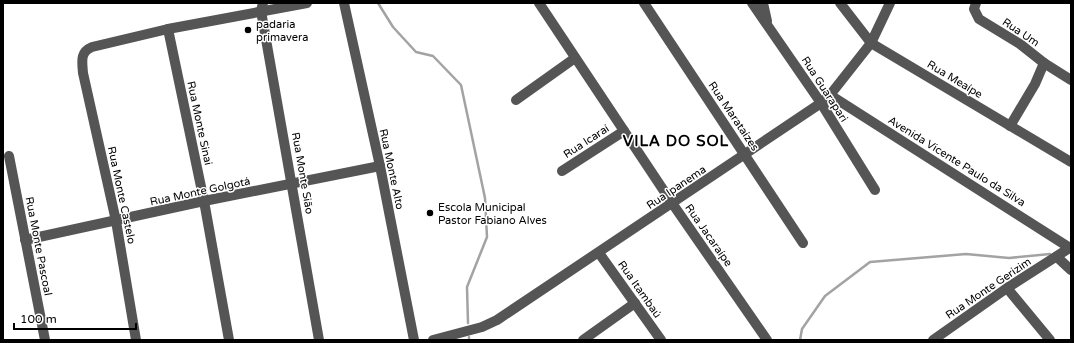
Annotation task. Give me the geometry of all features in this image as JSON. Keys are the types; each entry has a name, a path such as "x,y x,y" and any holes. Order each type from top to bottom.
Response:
{"street":[{"path":"168,29 262,7 307,3"},
{"name":"Rua Monte Alto","path":"344,3 380,166 414,340"},
{"name":"Rua Jacaraípe","path":"539,3 672,204 767,340"},
{"name":"Rua Marataízes","path":"644,3 803,243"},
{"name":"Rua Guarapari","path":"752,3 822,103 875,190"},
{"path":"763,3 768,26"},
{"name":"Rua Meaípe","path":"840,3 871,43 1071,162"},
{"name":"Rua Ipanema","path":"433,340 482,327 497,320 822,103 871,43 890,3"},
{"name":"Rua Um","path":"976,3 974,9 979,19 1020,44 1044,63 1035,84 1010,126"},
{"name":"Rua Monte Sião","path":"262,7 319,340"},
{"name":"Rua Monte Castelo","path":"136,340 116,221 83,73 83,56 87,50 92,47 168,29"},
{"name":"Rua Monte Sinai","path":"168,29 204,201 229,340"},
{"path":"516,100 575,58"},
{"path":"1044,63 1071,80"},
{"name":"Avenida Vicente Paulo da Silva","path":"830,95 1070,248"},
{"name":"Rua Icaraí","path":"562,171 624,131"},
{"name":"Rua Monte Pascoal","path":"9,156 45,340"},
{"name":"Rua Monte Golgotá","path":"26,240 204,201 380,166"},
{"name":"Rua Monte Gerizim","path":"934,340 1007,288 1070,248"},
{"name":"Rua Itambaú","path":"599,253 661,340"},
{"path":"1057,257 1071,270"},
{"path":"1007,288 1050,340"},
{"path":"583,340 635,303"}],"waterway":[{"path":"378,3 393,27 416,52 433,56 461,85 485,198 487,237 467,287 468,323"},
{"path":"800,340 802,329 825,296 870,262 966,254 1009,258 1050,254"}],"place":[{"name":"padaria primavera","path":"248,30"},
{"name":"Escola Municipal Pastor Fabiano Alves","path":"430,213"}],"district":[{"name":"VILA DO SOL","path":"676,141"}]}
